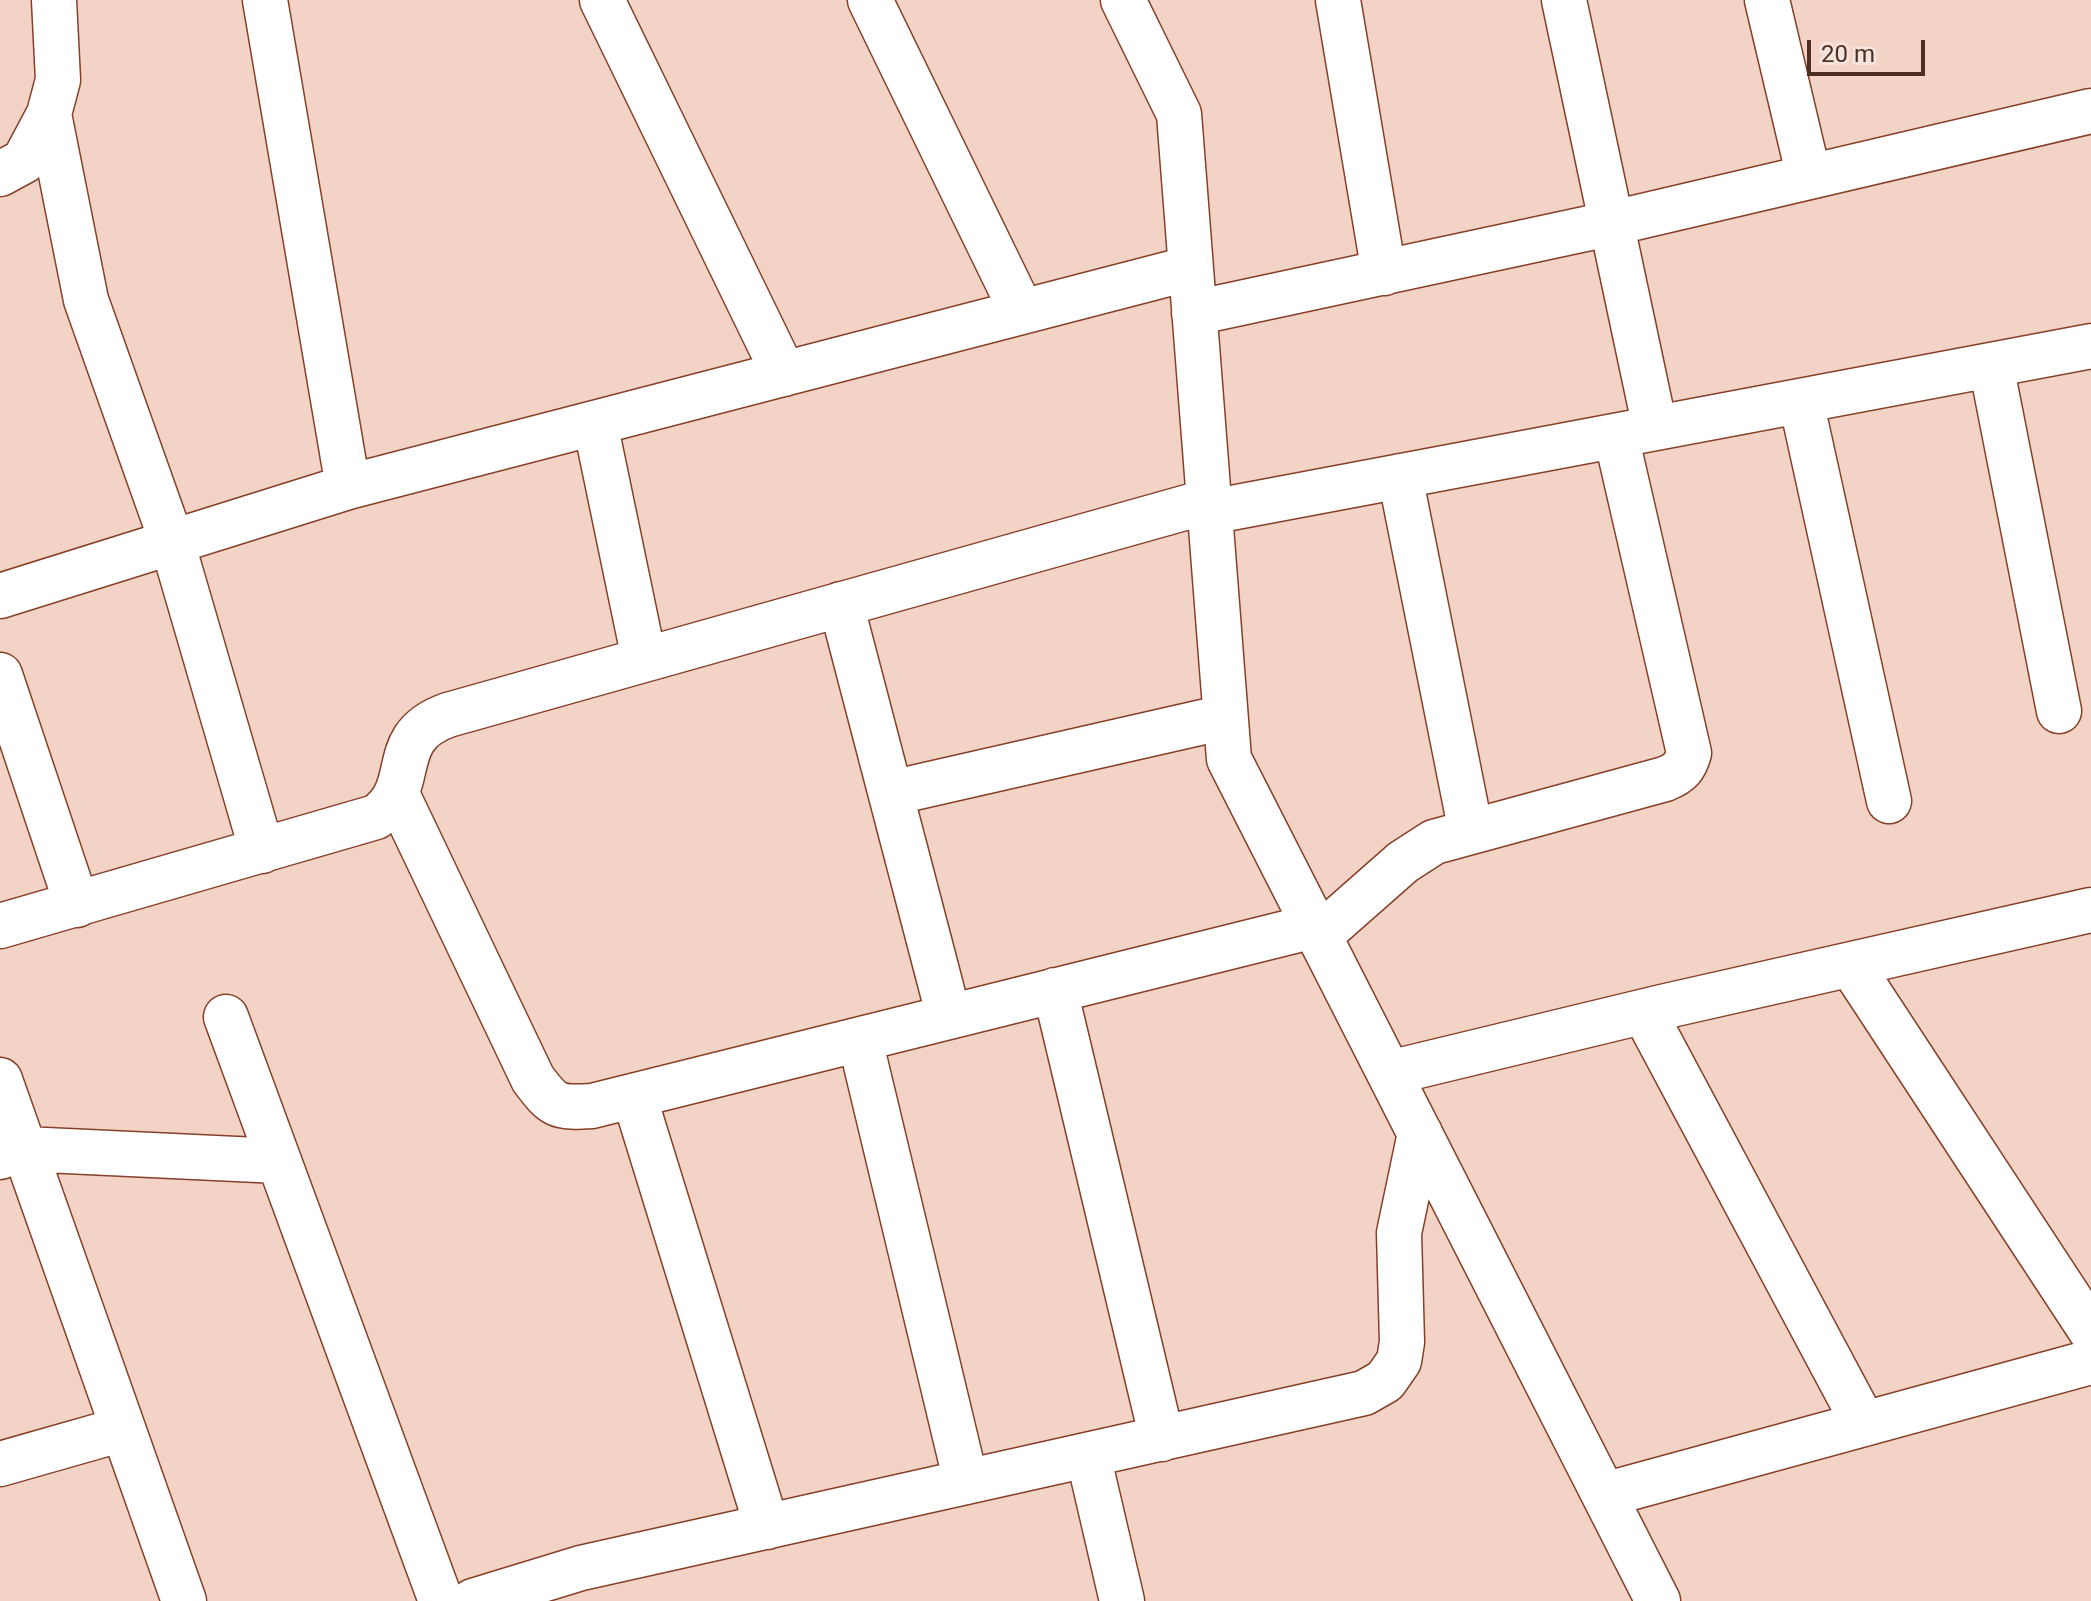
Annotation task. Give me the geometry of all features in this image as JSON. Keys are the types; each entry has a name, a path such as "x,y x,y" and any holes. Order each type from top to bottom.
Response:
{"street":[{"path":"0,174 24,161 49,114 58,80 54,0"},
{"path":"265,0 348,487"},
{"path":"602,0 784,374"},
{"path":"870,0 1022,312"},
{"path":"1123,0 1179,114 1229,759 1658,1601"},
{"path":"1338,0 1384,273"},
{"path":"397,794 533,1079 550,1101 568,1107 592,1106 1055,990 1316,931 1415,852 1434,842 1677,775 1686,765 1689,753 1635,432 1613,223 1564,0"},
{"path":"1767,0 1809,177"},
{"path":"1194,313 1613,223 2091,111"},
{"path":"49,114 86,300 172,542 262,851"},
{"path":"0,596 348,487 1191,268"},
{"path":"0,926 376,817 389,808 397,794 408,746 418,731 430,721 841,604 1209,506 1400,476 2091,346"},
{"path":"1991,365 2059,711"},
{"path":"1801,401 1889,801"},
{"path":"595,423 644,659"},
{"path":"1400,476 1471,832"},
{"path":"841,604 949,1017"},
{"path":"0,675 77,905"},
{"path":"891,793 1225,717"},
{"path":"1389,1073 2091,910"},
{"path":"1851,965 2091,1331"},
{"path":"1055,990 1162,1439"},
{"path":"1644,1012 1864,1424"},
{"path":"226,1017 441,1601"},
{"path":"860,1040 966,1482"},
{"path":"0,1080 12,1153 123,1429 184,1601"},
{"path":"634,1096 767,1527"},
{"path":"473,1601 553,1575 1364,1393 1385,1381 1399,1361 1402,1342 1399,1233 1420,1133"},
{"path":"12,1153 279,1161"},
{"path":"1604,1495 2091,1362"},
{"path":"0,1464 123,1429"},
{"path":"1088,1455 1122,1601"}]}
